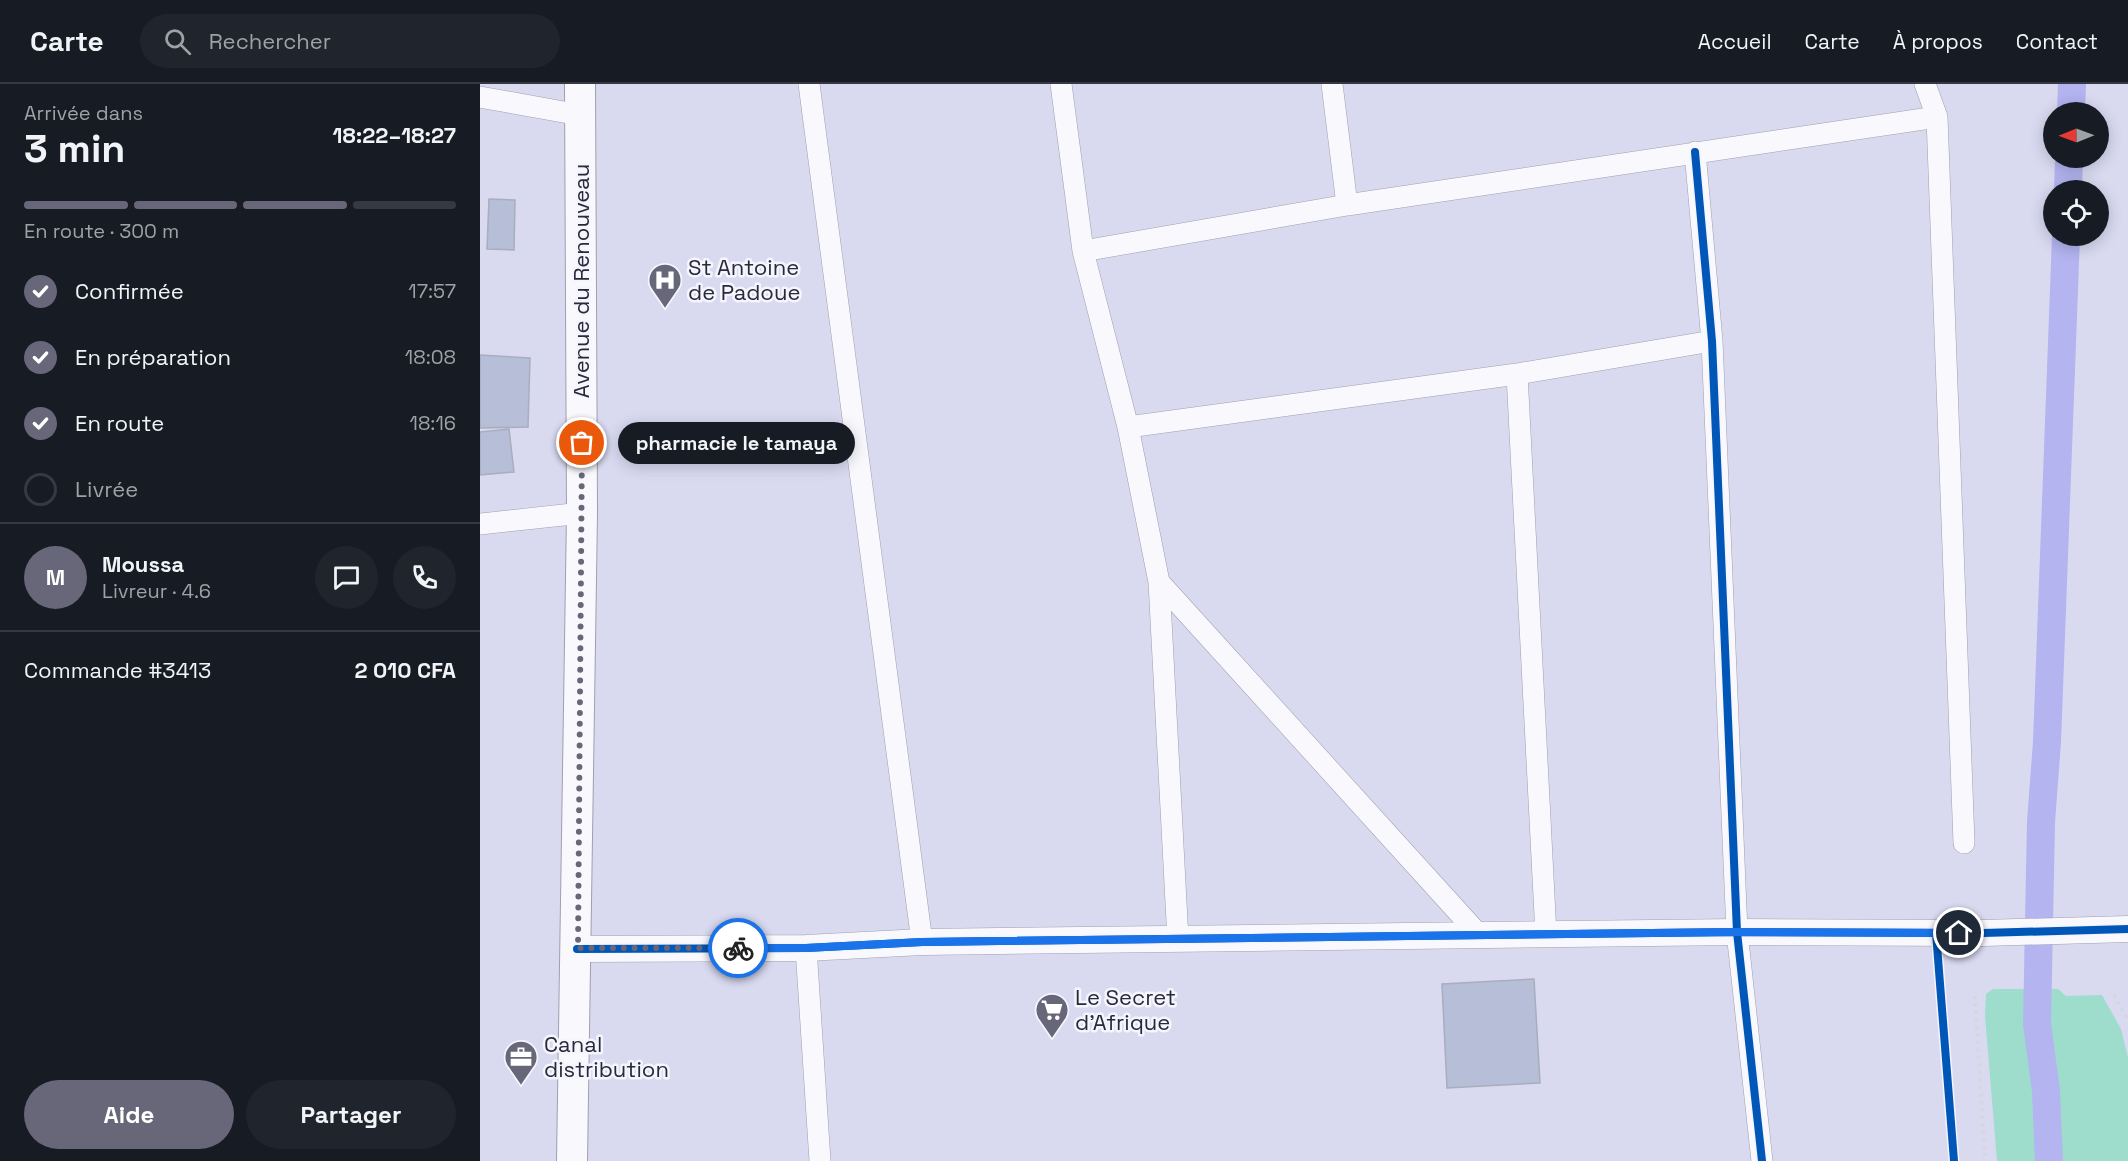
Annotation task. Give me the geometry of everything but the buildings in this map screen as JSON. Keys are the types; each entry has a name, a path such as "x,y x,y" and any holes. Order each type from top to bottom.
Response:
{"main road":[{"name":"Avenue du Renouveau","path":"573,1161 578,948 582,513 580,84"}],"street":[{"path":"809,84 922,942"},
{"path":"1060,84 1083,251 1128,427 1159,582 1178,940"},
{"path":"1332,84 1347,205"},
{"path":"1925,84 1937,117 1964,843"},
{"path":"480,97 580,115"},
{"path":"1083,251 1347,205 1937,117"},
{"path":"1695,152 1712,341 1737,932 1762,1161"},
{"path":"1128,427 1517,374 1712,341"},
{"path":"1517,374 1546,935"},
{"path":"480,524 582,513"},
{"path":"1159,582 1480,936"},
{"path":"578,948 806,948 922,942 1737,932 1983,933 2120,929"},
{"path":"806,948 820,1161"}],"path":[{"path":"2114,995 2128,1020"},
{"path":"1975,996 1985,1161"}],"green space":[{"path":"1993,989 2058,989 2066,996 2102,995 2121,1029 2128,1057 2128,1161 1997,1161 1985,1016 1986,994"}],"waterway":[{"path":"2071,102 2072,84"},
{"path":"2068,180 2069,168"},
{"path":"2049,1161 2046,1091 2037,1024 2041,822 2047,742 2066,246"}],"cycle path":[{"path":"1695,152 1712,341 1737,932 1762,1161"},
{"path":"577,949 806,948 922,942 1737,932 1983,933 2128,929"},
{"path":"1936,933 1954,1161"}],"way so far":[{"path":"582,443 578,948 738,948"}],"place":[{"name":"St Antoine de Padoue","path":"665,309"},
{"name":"pharmacie le tamaya","path":"582,443"},
{"name":"Le Secret d'Afrique","path":"1052,1039"},
{"name":"Canal distribution","path":"521,1086"}],"route":[{"path":"738,948 806,948 922,942 1737,932 1959,933"}]}
